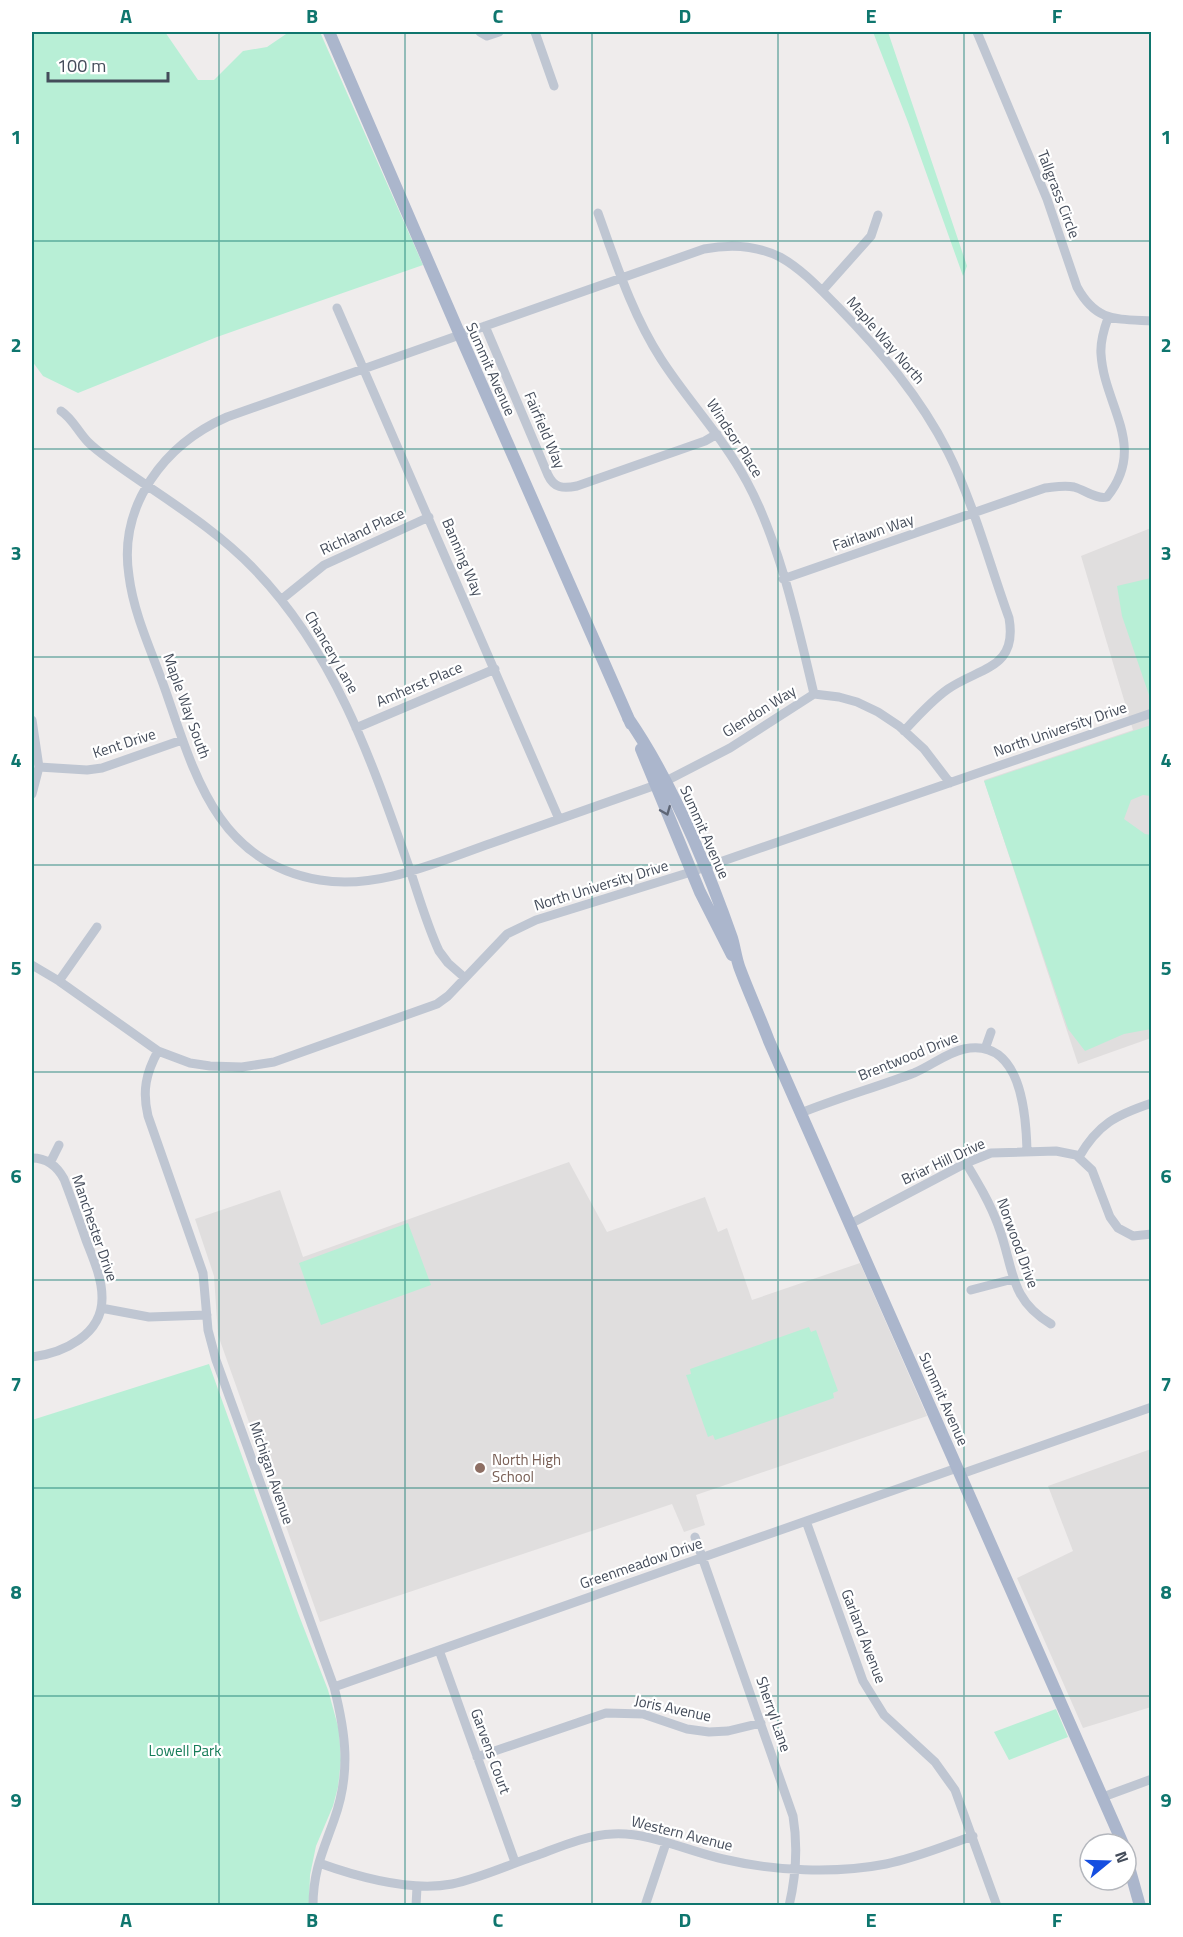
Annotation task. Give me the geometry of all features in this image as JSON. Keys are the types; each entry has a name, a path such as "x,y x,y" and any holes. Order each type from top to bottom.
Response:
{"main road":[{"name":"Summit Avenue","path":"329,32 459,335 628,718 705,868 732,940 739,966"},
{"name":"Summit Avenue","path":"661,783 691,872 739,966 801,1113 1118,1832"}],"street":[{"path":"480,32 487,36 499,32"},
{"path":"535,32 554,86"},
{"name":"Tallgrass Circle","path":"977,32 1047,199 1077,287 1086,302 1108,318"},
{"name":"Windsor Place","path":"598,213 638,318 661,360 733,458 759,508 783,579 814,694"},
{"path":"822,291 871,236 878,215"},
{"name":"Maple Way North","path":"459,335 704,249 720,246 759,249 780,257 822,291 887,361 923,409 948,452 973,513 1012,632 1009,649 996,664 943,693 929,704 904,731"},
{"name":"Banning Way","path":"337,308 560,819"},
{"path":"1108,318 1121,321 1152,321"},
{"name":"Fairlawn Way","path":"783,579 1045,488 1073,487 1104,499 1111,492 1121,472 1125,452 1120,422 1102,363 1101,340 1108,318"},
{"name":"Fairfield Way","path":"485,326 548,475 559,488 577,486 705,441 717,434"},
{"name":"Maple Way South","path":"459,335 209,424 175,449 147,485 132,521 128,574 140,621 182,740 206,798 217,816 239,841 267,862 308,878 345,883 368,882 410,870 661,783"},
{"name":"Chancery Lane","path":"65,413 87,441 236,551 282,599 310,638 326,665 356,728 439,951 448,963 465,978"},
{"name":"Richland Place","path":"282,599 324,565 429,517"},
{"name":"Amherst Place","path":"356,728 495,669"},
{"name":"Glendon Way","path":"661,783 730,748 814,694 857,702 878,712 904,731 933,759 950,783"},
{"name":"North University Drive","path":"32,965 59,981 158,1051 190,1063 210,1066 226,1068 260,1065 429,1008 443,1000 501,940 519,927 570,908 705,868 1152,713"},
{"path":"32,720 39,767 32,794"},
{"name":"Kent Drive","path":"39,767 87,770 102,768 182,740"},
{"path":"59,981 97,927"},
{"path":"991,1032 985,1049 1007,1064 1015,1078 1026,1119 1027,1150"},
{"name":"Brentwood Drive","path":"801,1113 918,1071 958,1050 975,1047 985,1049"},
{"name":"Michigan Avenue","path":"158,1051 146,1080 144,1095 146,1106 199,1261 204,1282 208,1330 216,1360 334,1687 344,1733 345,1771 338,1810 319,1863 313,1905"},
{"path":"1152,1103 1108,1121 1088,1140 1078,1157 1085,1162 1095,1176 1110,1217 1118,1228 1133,1236 1152,1234"},
{"path":"32,1158 50,1163 59,1145"},
{"name":"Briar Hill Drive","path":"850,1224 966,1163 991,1153 1027,1150 1067,1152 1078,1157"},
{"name":"Manchester Drive","path":"50,1163 59,1170 64,1179 96,1267 102,1290 101,1308"},
{"name":"Norwood Drive","path":"966,1163 994,1215 1013,1279 1023,1301 1039,1317 1051,1324"},
{"path":"971,1290 1013,1279"},
{"path":"32,1357 66,1347 79,1340 92,1328 101,1308 149,1317 207,1315"},
{"name":"Greenmeadow Drive","path":"334,1687 806,1521 1152,1407"},
{"name":"Garland Avenue","path":"806,1521 868,1692 891,1723 928,1755 944,1773 960,1801 997,1905"},
{"name":"Sherryl Lane","path":"696,1537 793,1816 795,1868 789,1905"},
{"name":"Garvens Court","path":"439,1650 514,1862"},
{"name":"Joris Avenue","path":"477,1757 606,1713 643,1714 687,1729 709,1732 728,1731 761,1723"},
{"path":"1103,1797 1152,1779"},
{"name":"Western Avenue","path":"319,1863 417,1887 453,1884 514,1862 605,1834 635,1835 727,1860 795,1868 844,1869 888,1864 973,1836"},
{"path":"645,1905 666,1843"},
{"path":"416,1905 417,1887"}],"shaded area":[{"path":"1151,528 1151,1038 1078,1064 984,780 1133,730 1081,556"},
{"path":"569,1162 607,1232 705,1197 718,1232 727,1228 752,1300 860,1263 927,1416 696,1495 705,1525 684,1532 672,1504 320,1622 218,1335 214,1276 195,1219 280,1190 303,1257"},
{"path":"1151,1449 1151,1707 1083,1728 1017,1578 1073,1551 1048,1486"}],"green space":[{"path":"32,32 165,32 198,80 214,80 243,51 267,47 289,32 320,32 423,265 217,337 78,393 43,376 32,361"},
{"path":"873,32 888,32 967,266 963,276 908,122"},
{"path":"1151,578 1152,694 1149,695 1122,616 1117,586"},
{"path":"1151,725 1151,796 1143,795 1131,800 1124,819 1145,834 1151,835 1151,1029 1124,1034 1085,1051 1068,1029 984,781"},
{"path":"408,1223 431,1285 321,1325 299,1263"},
{"path":"809,1327 811,1332 816,1330 838,1391 833,1393 834,1398 715,1440 713,1435 708,1437 686,1375 691,1374 690,1369"},
{"name":"Lowell Park","path":"209,1364 328,1690 339,1730 341,1760 338,1787 333,1806 316,1846 310,1875 309,1905 32,1905 32,1420"},
{"path":"1056,1709 1068,1737 1009,1760 994,1732"}],"place":[{"name":"North High School","path":"480,1468"}]}
